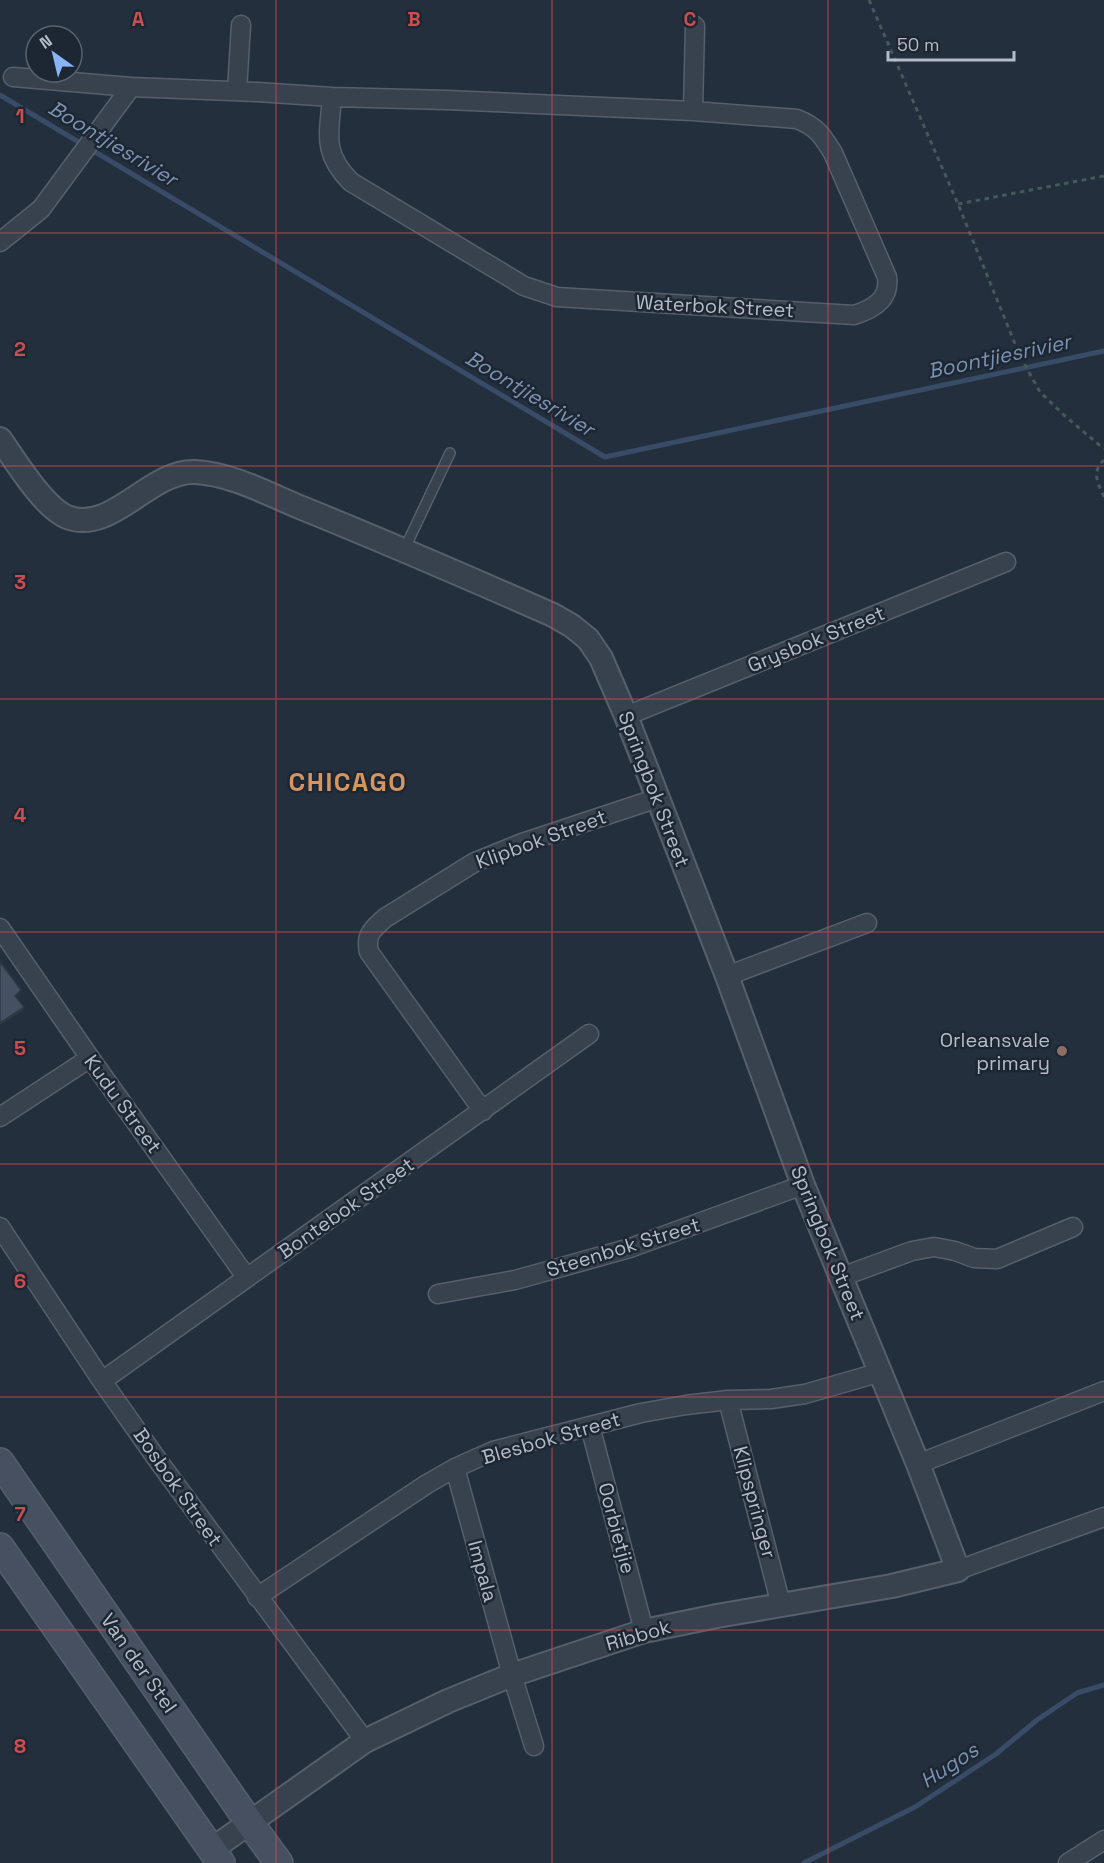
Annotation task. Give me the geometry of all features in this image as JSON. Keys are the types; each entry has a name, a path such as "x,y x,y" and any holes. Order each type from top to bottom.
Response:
{"main road":[{"name":"Van der Stel","path":"0,1462 279,1863"},
{"path":"0,1547 216,1856"}],"street":[{"path":"237,91 241,25"},
{"path":"693,111 695,26"},
{"name":"Waterbok Street","path":"13,77 131,87 693,111 797,119 813,125 824,137 833,153 887,277 888,286 885,295 877,305 854,315 557,297 524,286 351,182 338,169 331,155 329,137 332,97"},
{"path":"0,242 41,209 131,87"},
{"name":"Springbok Street","path":"0,439 50,505 67,517 83,521 108,514 165,478 193,472 221,476 404,550 553,615 588,639 601,658 626,716 727,976 803,1185 881,1372 958,1570"},
{"name":"Grysbok Street","path":"626,716 1006,562"},
{"name":"Klipbok Street","path":"483,1111 369,952 367,941 373,930 385,918 475,862 522,843 658,798"},
{"path":"727,976 867,923"},
{"name":"Kudu Street","path":"1,932 247,1278"},
{"name":"Bontebok Street","path":"102,1381 589,1034"},
{"path":"0,1117 90,1058"},
{"name":"Steenbok Street","path":"438,1294 515,1280 630,1248 803,1185"},
{"name":"Bosbok Street","path":"0,1227 102,1381 257,1597 365,1741"},
{"path":"842,1277 912,1251 934,1247 974,1258 997,1259 1073,1227"},
{"name":"Blesbok Street","path":"257,1597 427,1484 493,1451 652,1411 728,1400 771,1399 805,1394 881,1372"},
{"path":"918,1464 1104,1391"},
{"name":"Klipspringer","path":"728,1400 781,1605"},
{"name":"Oorbietjie","path":"590,1426 644,1631"},
{"name":"Impala","path":"455,1468 534,1746"},
{"name":"Ribbok","path":"216,1856 249,1822 365,1741 448,1701 512,1675 644,1631 892,1586 958,1570 1104,1517"},
{"path":"1069,1863 1104,1840"}],"lane":[{"path":"404,550 450,453"}],"path":[{"path":"869,0 958,204 1020,356 1040,392 1104,449"},
{"path":"958,204 1104,176"},
{"path":"1104,460 1098,466 1095,477 1104,497"}],"building":[{"path":"0,962 21,990 15,996 24,1007 0,1023"}],"waterway":[{"name":"Boontjiesrivier","path":"0,95 605,457 1104,351"},
{"name":"Hugos","path":"804,1863 915,1807 996,1754 1037,1720 1077,1693 1104,1685"}],"place":[{"name":"Orleansvale primary","path":"1062,1051"}],"district":[{"name":"CHICAGO","path":"348,782"}]}
